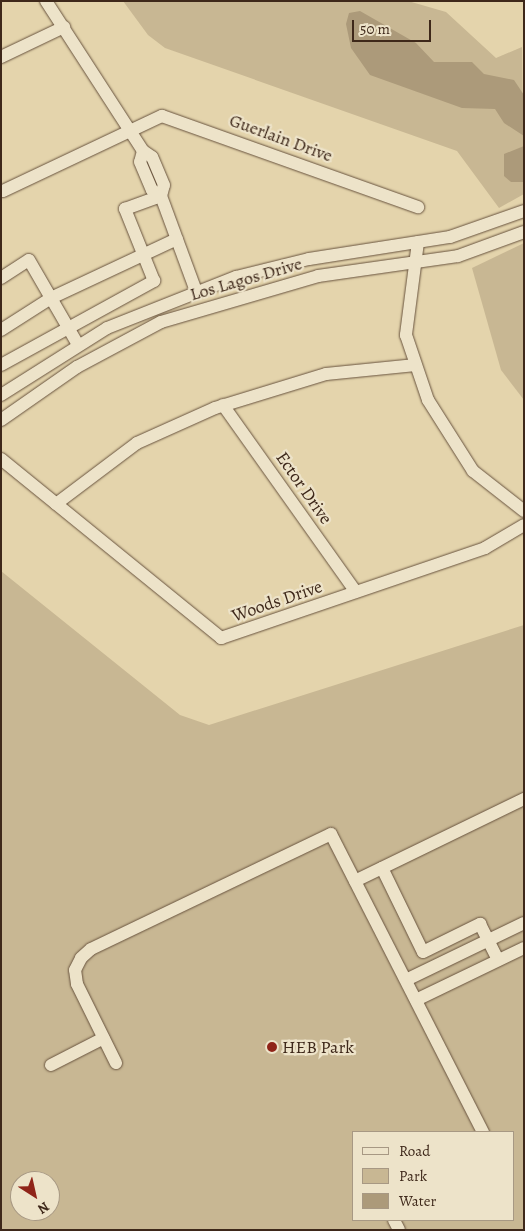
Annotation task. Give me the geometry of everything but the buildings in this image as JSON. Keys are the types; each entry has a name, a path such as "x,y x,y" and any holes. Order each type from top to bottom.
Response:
{"street":[{"path":"46,1 133,132 143,151 152,157 152,173 164,185 160,196 196,291"},
{"path":"1,57 64,27"},
{"name":"Guerlain Drive","path":"3,191 133,132 150,119 178,119 418,207"},
{"path":"1,365 66,326 154,281 125,209 160,196"},
{"name":"Los Lagos Drive","path":"1,395 107,328 196,291 309,259 450,237 524,211"},
{"name":"Los Lagos Drive","path":"1,420 77,367 161,322 318,276 418,263 467,253 524,232"},
{"path":"1,330 51,298 177,239"},
{"path":"418,242 418,263 406,335 428,400 473,471 524,511"},
{"path":"1,278 29,260 78,345"},
{"path":"56,504 137,443 223,405 326,374 416,365"},
{"name":"Ector Drive","path":"223,405 356,592"},
{"name":"Woods Drive","path":"1,459 221,638 485,548 524,526"},
{"path":"355,881 524,799"},
{"path":"116,1063 76,977 77,963 91,949 331,834 482,1131"},
{"path":"382,868 423,952 480,924 498,960"},
{"path":"406,980 524,923"},
{"path":"416,1000 524,948"},
{"path":"51,1065 104,1038"}],"green space":[{"path":"123,1 408,1 446,12 496,58 522,47 524,194 499,208 457,151 165,48 148,35"},
{"path":"524,243 524,400 501,370 472,268"},
{"path":"1,571 180,715 209,725 524,625 524,1230 1,1230"}],"water":[{"path":"360,11 416,43 434,62 472,62 484,74 514,80 524,95 524,136 504,123 495,109 462,108 370,75 351,48 346,24 349,13"},
{"path":"524,146 524,182 511,182 504,176 504,154"}],"place":[{"name":"HEB Park","path":"272,1047"}]}
